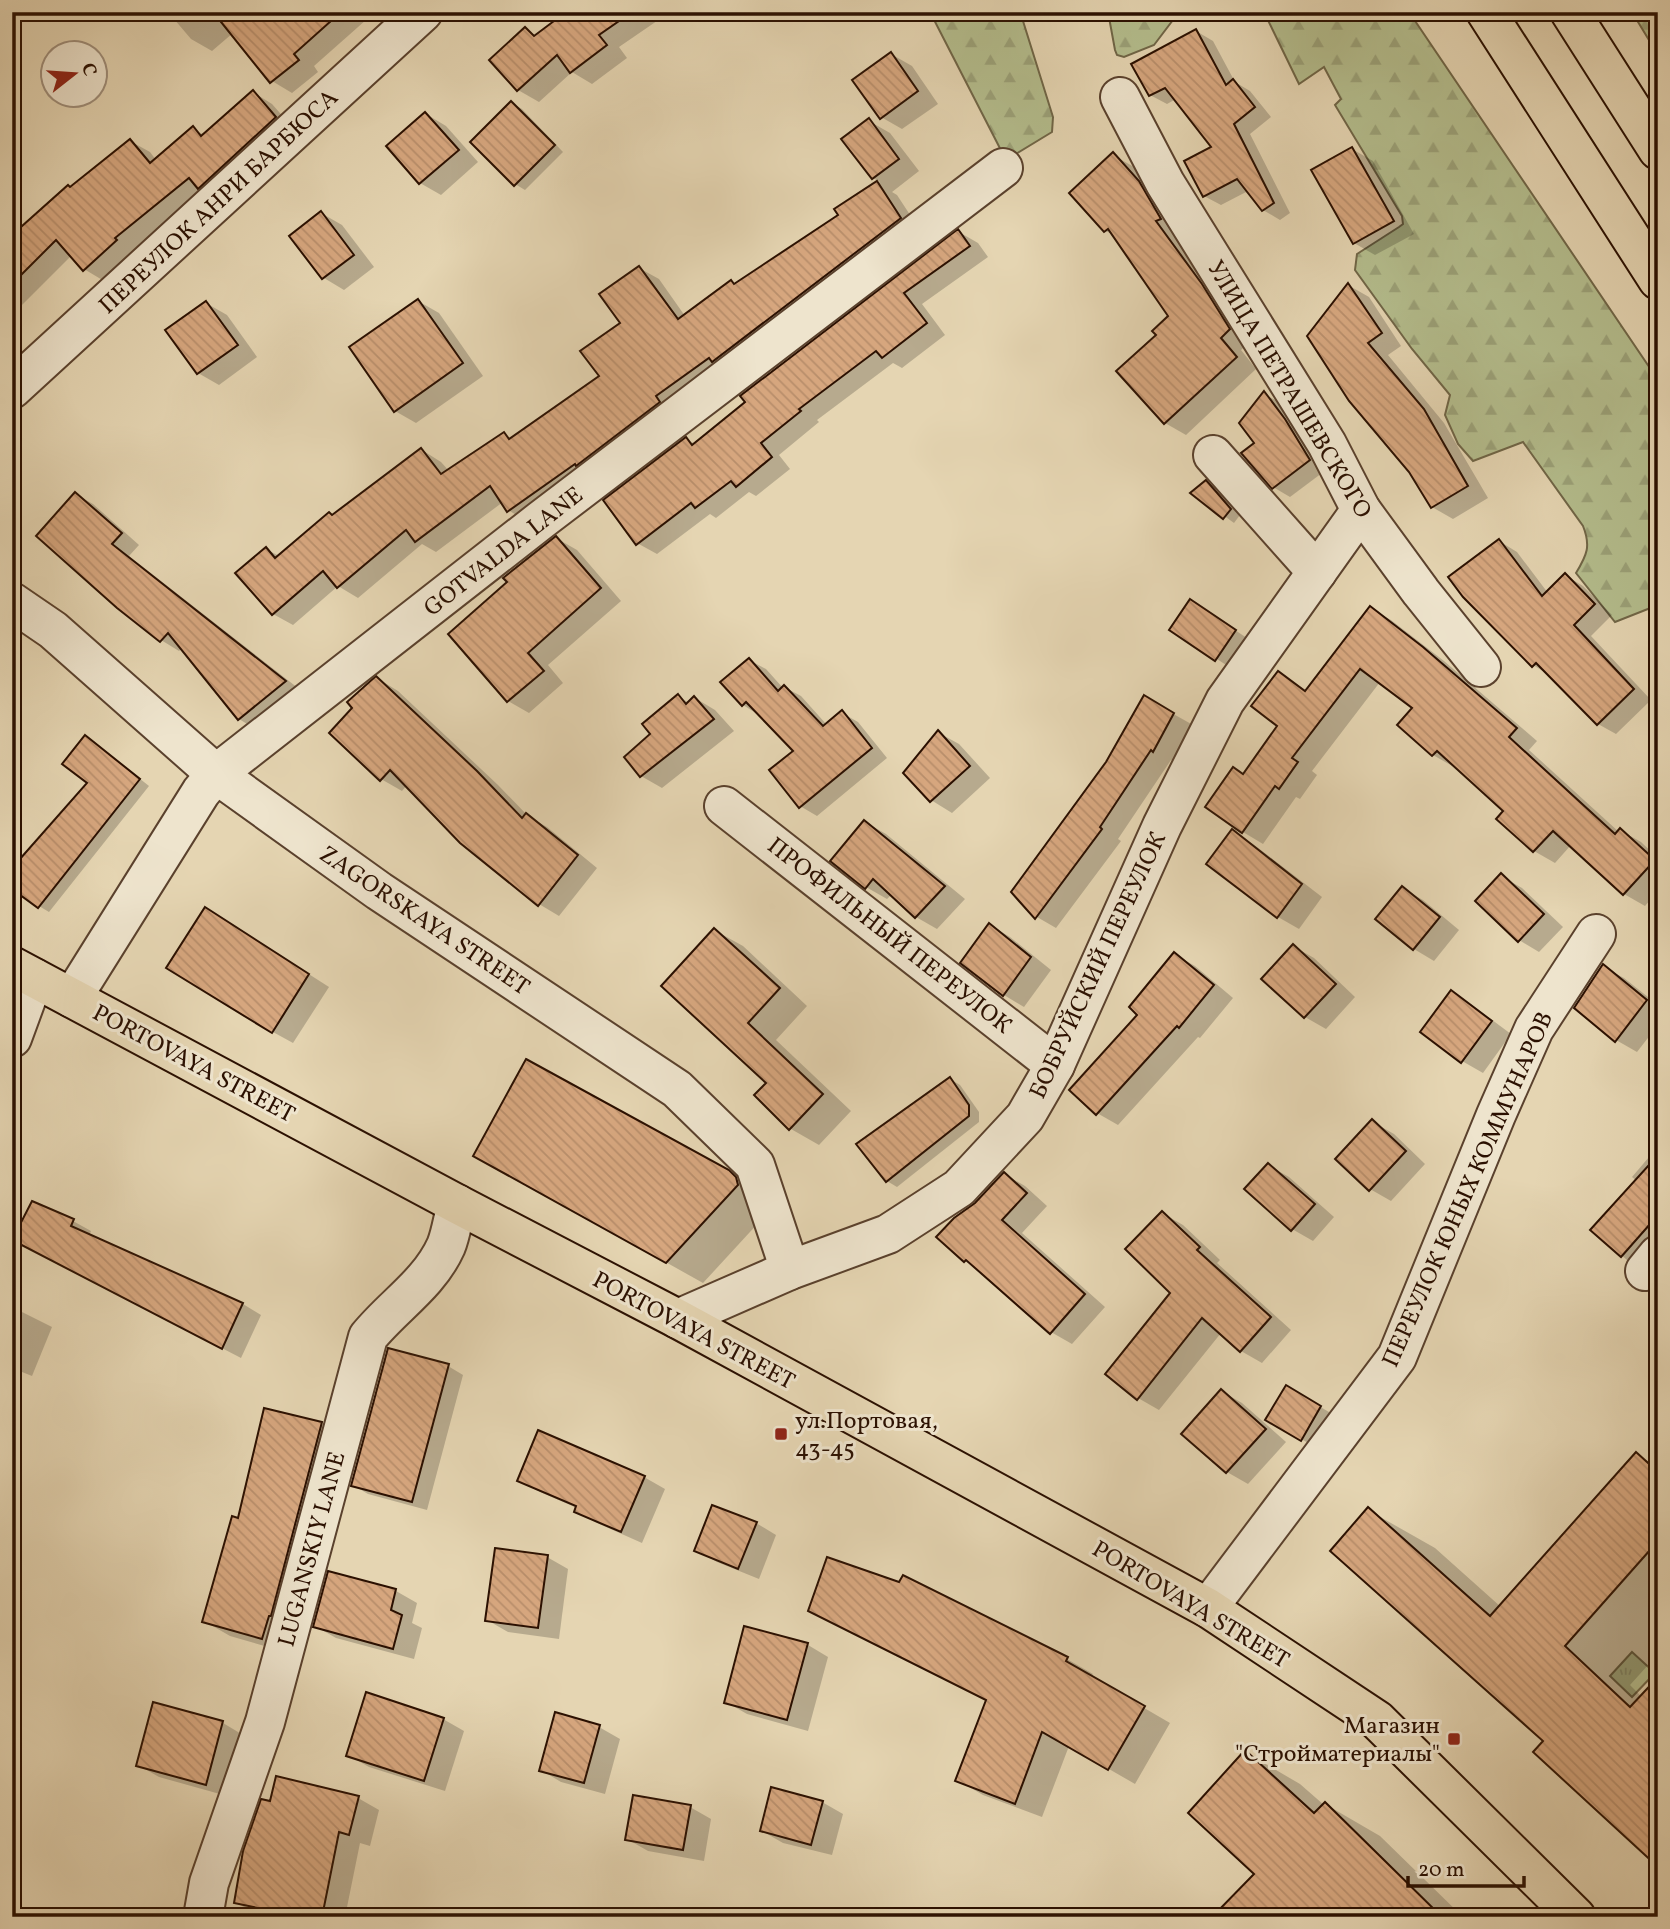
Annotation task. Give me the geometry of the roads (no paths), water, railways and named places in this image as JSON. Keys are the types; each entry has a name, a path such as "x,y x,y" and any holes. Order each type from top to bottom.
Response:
{"main road":[{"path":"1486,12 1658,280"},
{"path":"1570,12 1658,150"},
{"name":"PORTOVAYA STREET","path":"23,972 678,1319 1208,1608 1377,1720 1576,1917"}],"street":[{"name":"ПЕРЕУЛОК АНРИ БАРБЮСА","path":"12,389 423,12"},
{"name":"УЛИЦА ПЕТРАШЕВСКОГО","path":"1120,97 1165,183 1327,444 1361,510 1421,592 1481,667"},
{"name":"GOTVALDA LANE","path":"72,998 201,792 216,774 541,520 1003,168"},
{"path":"1213,454 1317,572"},
{"name":"БОБРУЙСКИЙ ПЕРЕУЛОК","path":"678,1319 790,1270 888,1234 959,1188 1025,1117 1055,1065 1162,826 1225,701 1361,510"},
{"name":"ZAGORSKAYA STREET","path":"12,602 53,630 216,774 379,891 677,1089 755,1165 790,1270"},
{"name":"ПРОФИЛЬНЫЙ ПЕРЕУЛОК","path":"724,806 1055,1065"},
{"name":"ПЕРЕУЛОК ЮНЫХ КОММУНАРОВ","path":"1208,1608 1397,1357 1534,1029 1596,934"},
{"path":"12,1038 23,972"},
{"name":"LUGANSKIY LANE","path":"202,1917 209,1883 265,1722 368,1337 384,1317 419,1286 446,1246 457,1204"}],"place":[{"name":"ул.Портовая, 43-45","path":"781,1434"},
{"name":"Магазин \"Стройматериалы\"","path":"1454,1739"}]}
